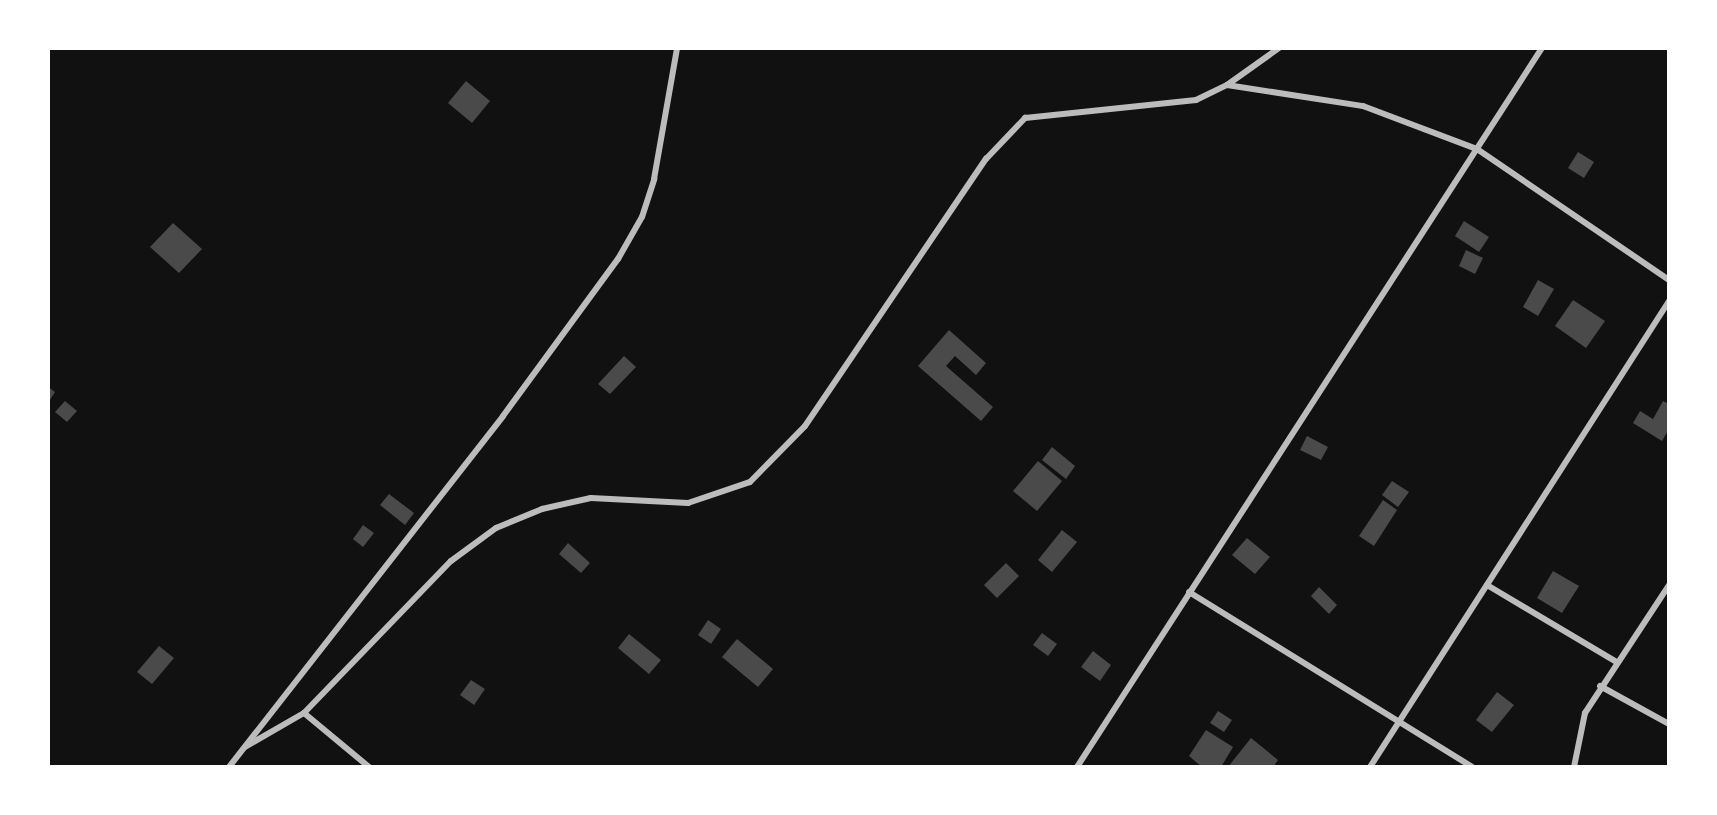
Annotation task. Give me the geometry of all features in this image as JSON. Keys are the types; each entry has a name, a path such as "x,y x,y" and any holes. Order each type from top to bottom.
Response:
{"street":[{"path":"229,767 618,259 642,217 654,179 677,48"},
{"path":"245,747 304,713 451,561 496,528 542,509 591,498 688,503 750,482 805,426 986,159 1025,118 1196,100 1227,85 1279,48"},
{"path":"1077,767 1542,48"},
{"path":"1227,85 1363,106 1477,149 1669,280"},
{"path":"1370,767 1669,301"},
{"path":"1487,585 1615,661"},
{"path":"1574,767 1585,713 1615,661 1669,585"},
{"path":"1189,592 1472,767"},
{"path":"1600,686 1669,724"},
{"path":"304,713 369,767"}],"building":[{"path":"466,81 490,101 472,123 448,103"},
{"path":"1578,152 1594,162 1584,178 1568,168"},
{"path":"1464,221 1489,237 1479,252 1455,236"},
{"path":"173,223 202,249 179,273 150,247"},
{"path":"1466,250 1483,258 1475,274 1459,266"},
{"path":"1538,280 1554,289 1538,316 1523,307"},
{"path":"1573,300 1605,321 1586,348 1555,326"},
{"path":"949,330 986,363 976,375 955,356 946,366 993,407 981,421 918,366"},
{"path":"624,356 636,367 610,394 598,384"},
{"path":"48,387 55,392 48,403"},
{"path":"65,401 77,411 67,422 55,412"},
{"path":"1663,401 1669,404 1669,429 1662,441 1633,423 1640,411 1653,419"},
{"path":"1307,436 1328,447 1321,460 1300,450"},
{"path":"1052,447 1075,466 1066,479 1042,460"},
{"path":"1038,461 1062,481 1037,511 1013,491"},
{"path":"1392,481 1409,492 1398,507 1382,495"},
{"path":"389,494 414,513 405,525 380,505"},
{"path":"1383,500 1397,510 1374,546 1359,536"},
{"path":"363,525 374,533 363,547 353,539"},
{"path":"1062,530 1077,542 1052,572 1038,560"},
{"path":"1247,538 1270,557 1255,574 1232,555"},
{"path":"568,543 590,563 581,573 559,554"},
{"path":"1006,563 1019,576 997,598 984,585"},
{"path":"1553,571 1579,586 1562,613 1537,598"},
{"path":"1319,587 1337,605 1329,614 1311,596"},
{"path":"708,620 721,629 711,644 698,635"},
{"path":"1042,633 1057,644 1048,656 1033,645"},
{"path":"629,634 661,660 649,674 618,648"},
{"path":"737,639 773,669 758,687 722,657"},
{"path":"159,646 174,658 152,684 137,672"},
{"path":"1093,651 1111,665 1100,681 1081,667"},
{"path":"471,680 485,689 474,705 460,695"},
{"path":"1497,692 1514,705 1492,732 1476,720"},
{"path":"1218,711 1232,720 1224,732 1210,723"},
{"path":"1206,730 1233,747 1221,767 1202,767 1189,756"},
{"path":"1251,738 1278,760 1273,767 1228,767"}]}
